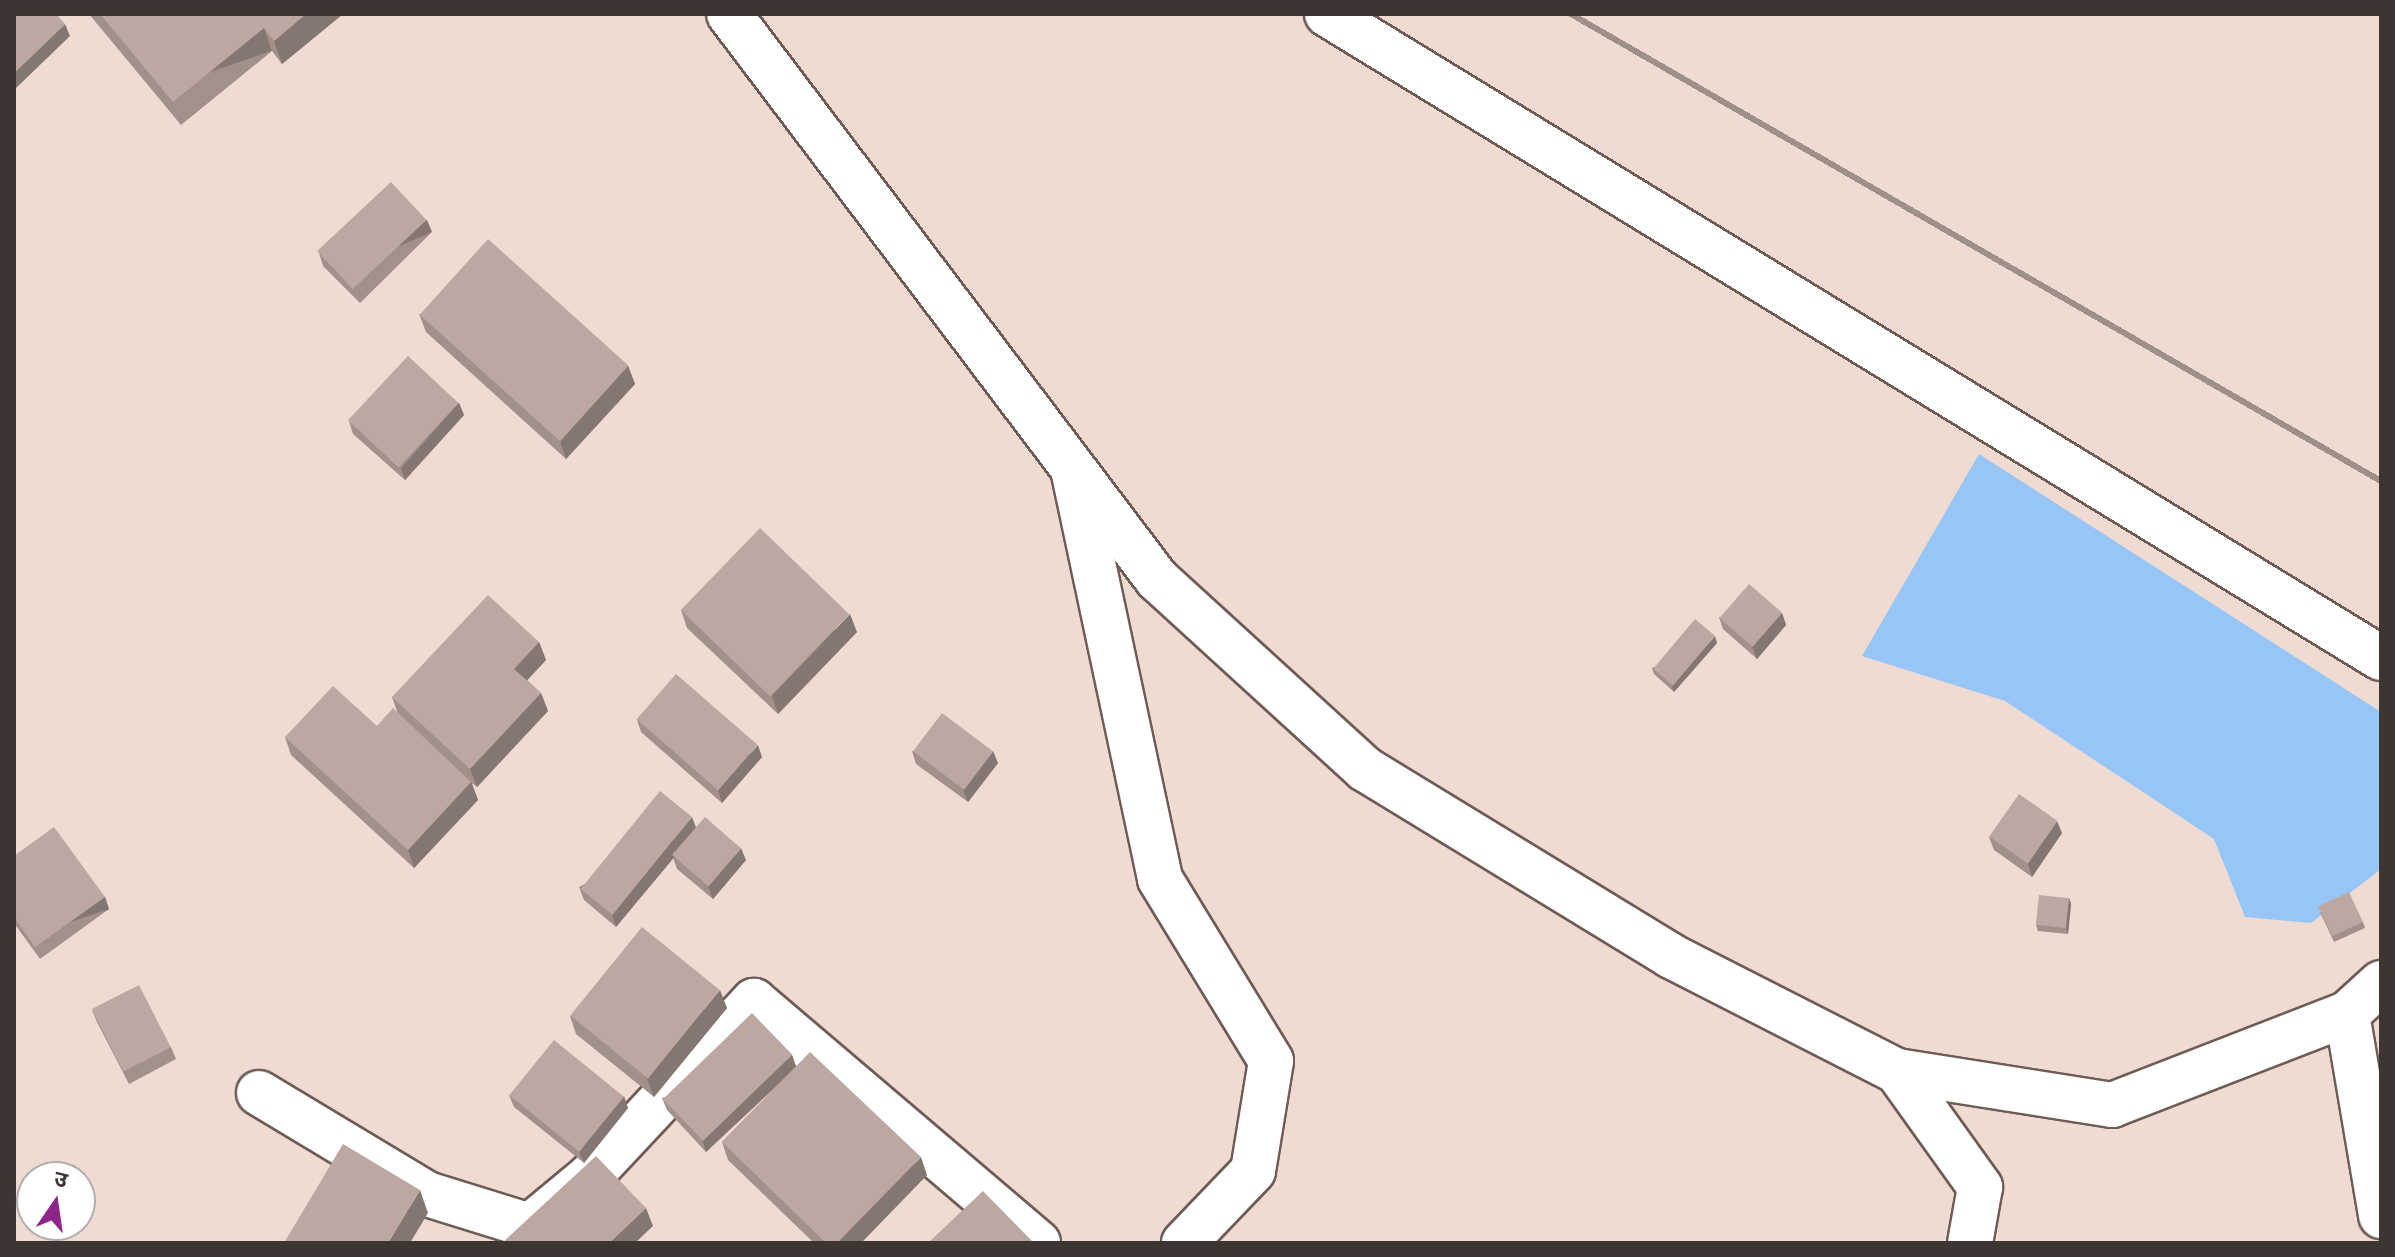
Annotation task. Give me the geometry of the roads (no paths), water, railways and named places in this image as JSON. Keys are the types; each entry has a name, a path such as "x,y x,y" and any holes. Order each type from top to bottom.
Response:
{"street":[{"path":"729,14 1157,579 1365,769 1671,956 1897,1071 2112,1105 2347,1014 2381,983"},
{"path":"1327,14 2381,658"},
{"path":"1073,469 1160,879 1271,1061 1253,1171 1184,1243"},
{"path":"259,1093 427,1194 530,1226 590,1176 754,1001 1038,1243"},
{"path":"2347,1014 2371,1085 2381,1216"},
{"path":"1897,1071 1980,1187 1970,1243"}],"water":[{"path":"1979,454 2381,712 2381,869 2311,923 2245,917 2214,839 2005,701 1862,656"}],"railway":[{"path":"1571,14 2381,481"}]}
